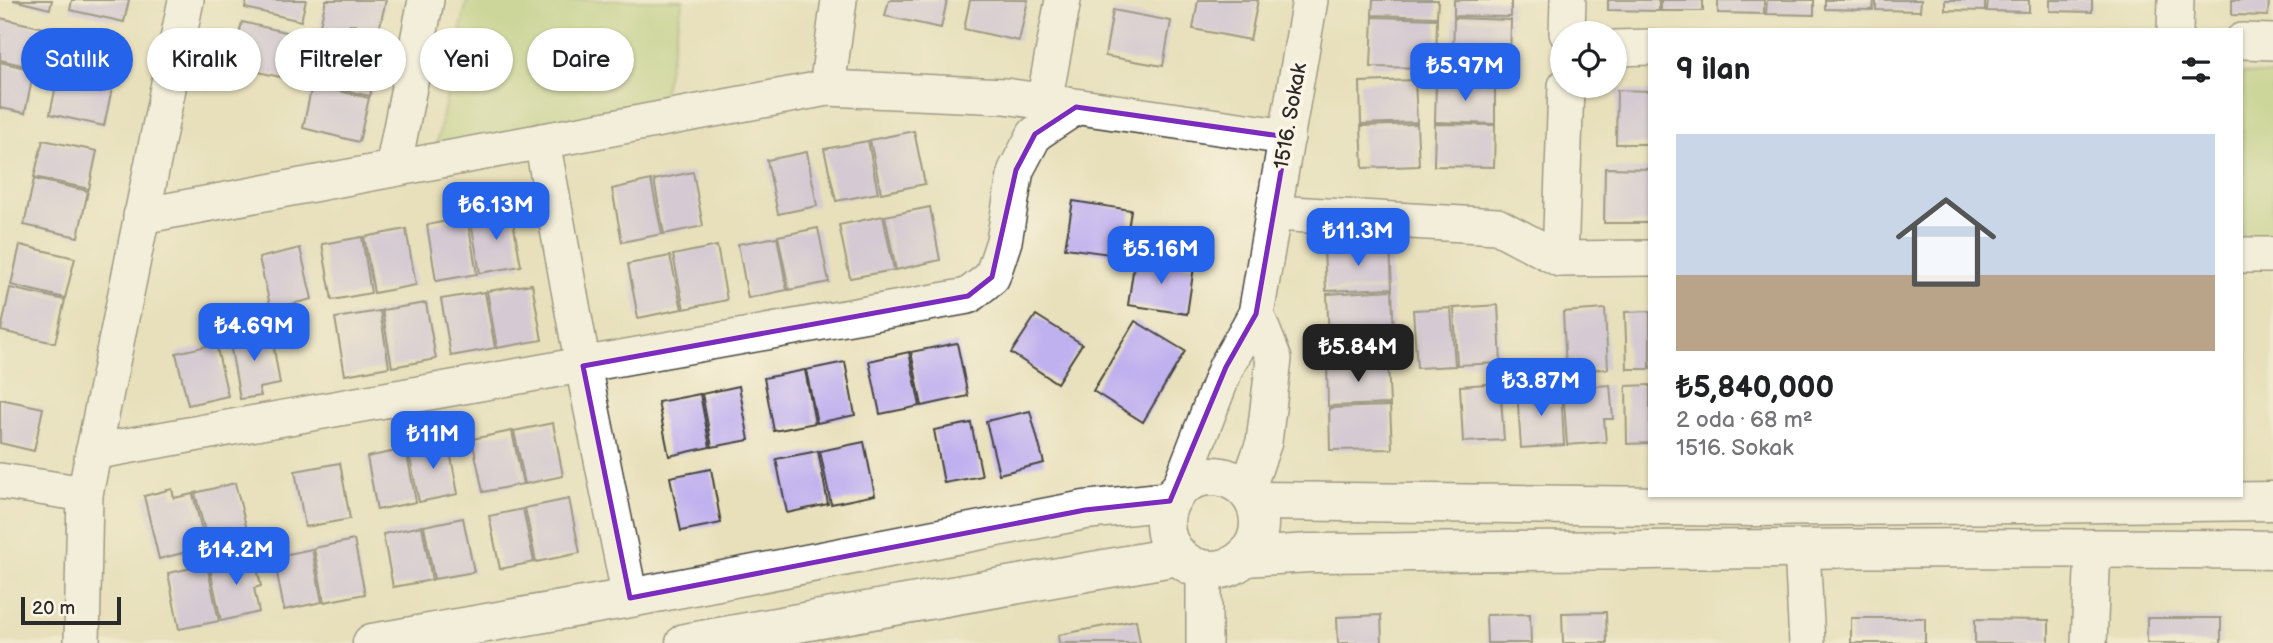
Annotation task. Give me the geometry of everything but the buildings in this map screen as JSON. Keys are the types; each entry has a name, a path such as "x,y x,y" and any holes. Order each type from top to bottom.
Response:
{"street":[{"path":"82,643 85,494 186,0"},
{"path":"393,169 426,0"},
{"path":"827,88 839,0"},
{"path":"93,453 968,296 992,277 1004,241 1016,170 1035,134 1060,105 1063,0"},
{"name":"1516. Sokak","path":"1175,495 1226,367 1256,314 1310,0"},
{"path":"1567,21 1568,0"},
{"path":"2175,28 2176,0"},
{"path":"2243,41 2273,42"},
{"path":"1627,48 1648,47"},
{"path":"141,216 827,88 1005,96 1287,137"},
{"path":"1560,259 1566,98"},
{"path":"542,141 583,366 630,598"},
{"path":"1274,213 1497,226 1560,259 1648,258"},
{"path":"2243,255 2273,255"},
{"path":"1251,496 1264,442 1274,359 1256,314"},
{"path":"685,643 1191,563 1219,570 1234,566 1255,545 1260,516 1251,496 1234,480 1220,476 1191,480 1175,495 1166,515 1170,544 1191,563 1204,643"},
{"path":"0,481 85,494"},
{"path":"372,643 630,598 1175,495"},
{"path":"1251,496 1755,501 2273,501"},
{"path":"2089,643 2093,548"},
{"path":"1245,557 1309,553 1802,549 2273,550"},
{"path":"1802,549 1807,643"}],"highlighted area":[{"path":"1076,107 1287,137 1256,314 1226,367 1170,501 1085,510 630,598 583,366 968,296 992,277 1016,170 1035,134"}],"green space":[{"path":"467,0 683,0 660,110 435,152 448,91 513,91 513,28 461,28"},
{"path":"2243,73 2273,75 2273,237 2243,236"}]}
